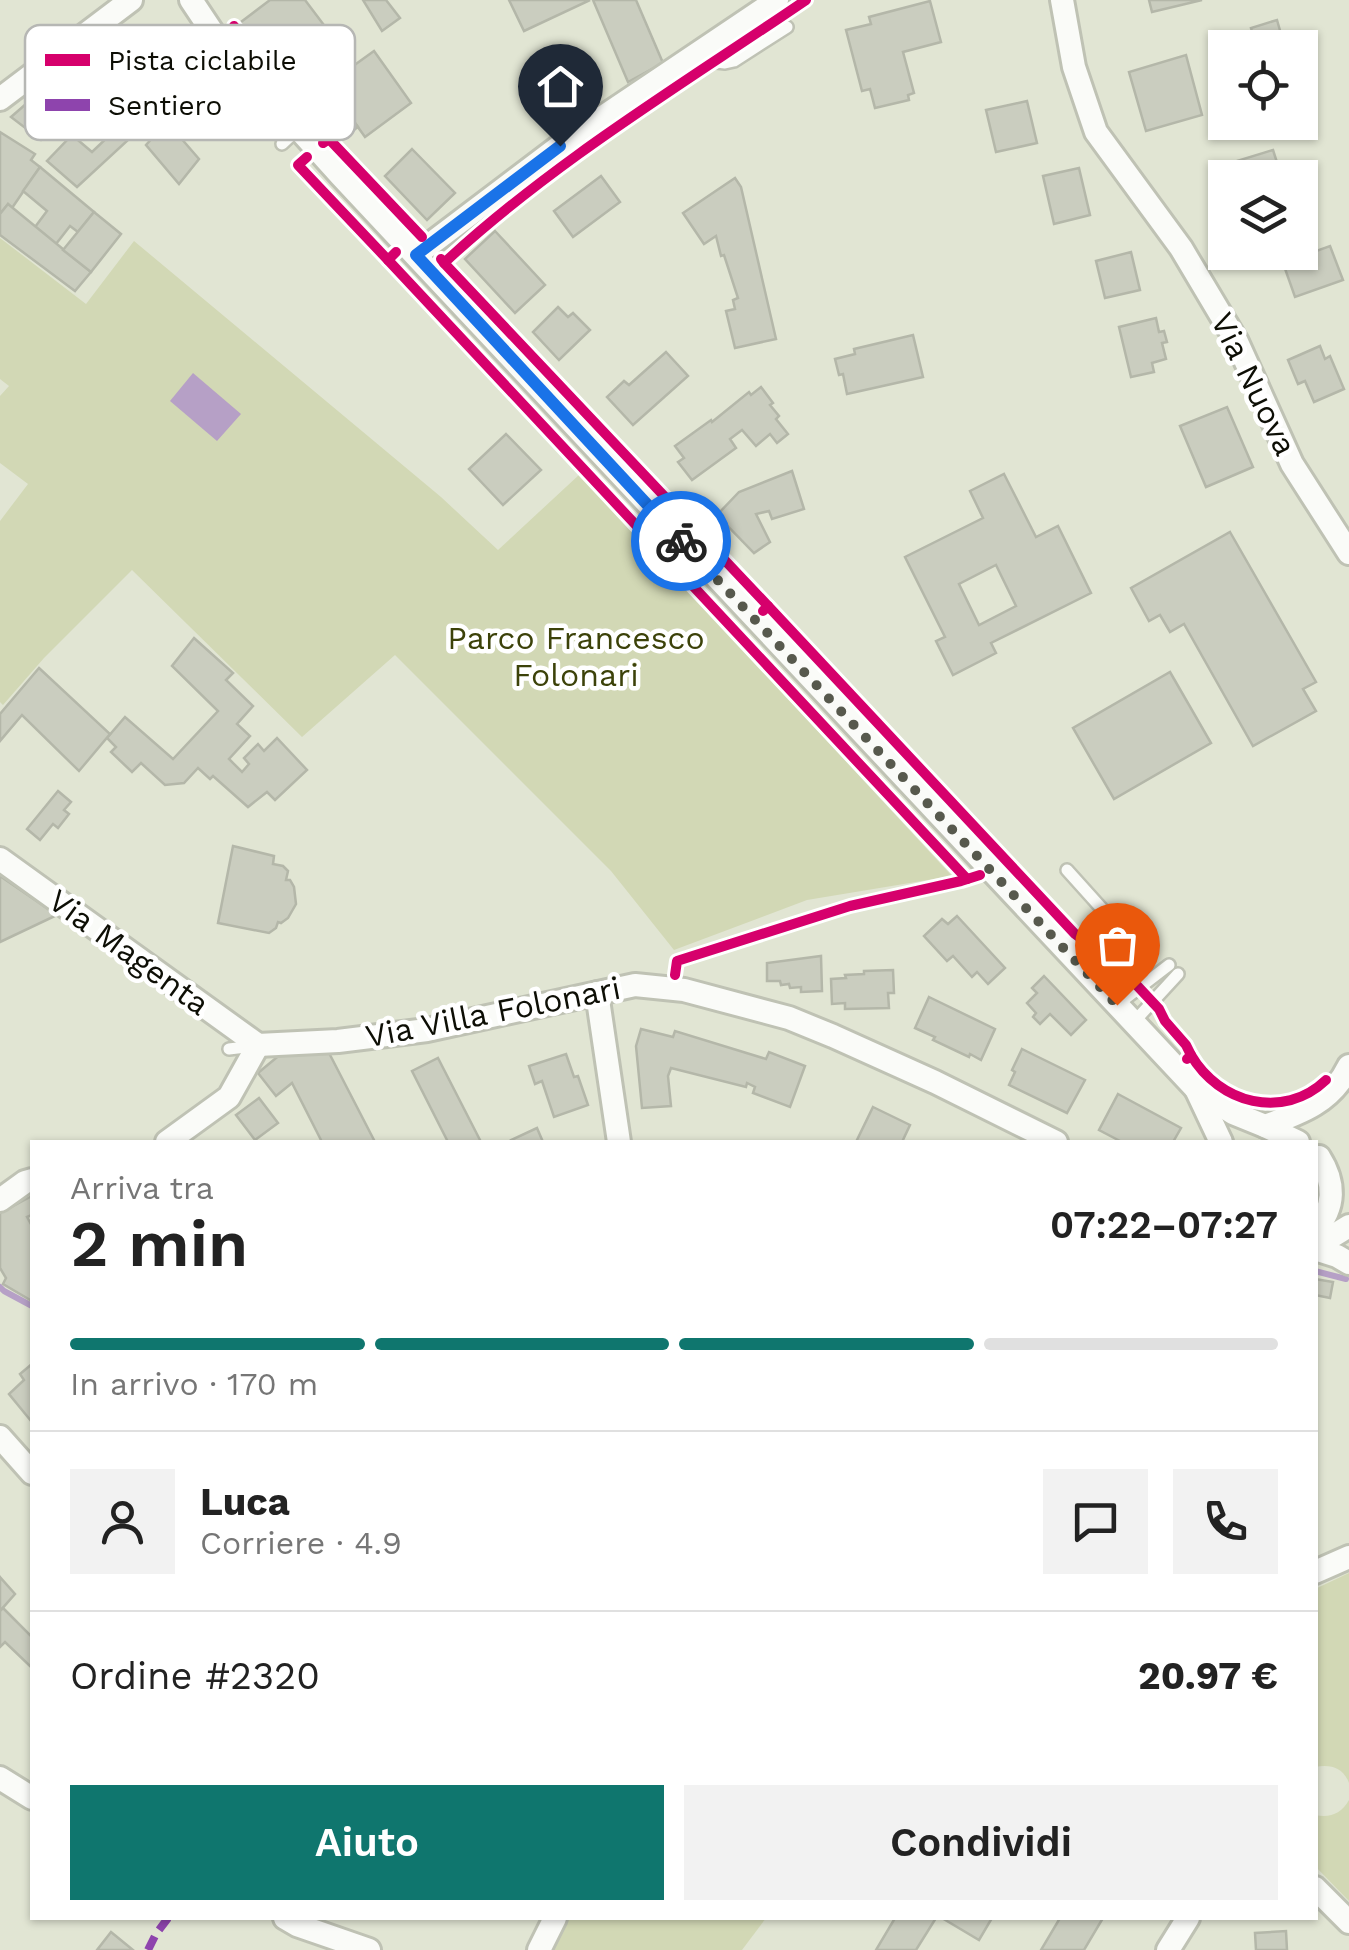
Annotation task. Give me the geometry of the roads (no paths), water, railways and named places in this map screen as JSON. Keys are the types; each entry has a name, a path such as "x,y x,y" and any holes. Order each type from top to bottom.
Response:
{"street":[{"path":"97,25 131,0"},
{"path":"191,0 208,25"},
{"path":"416,255 560,146 777,0"},
{"name":"Via Nuova","path":"1062,0 1074,67 1096,132 1181,248 1228,326 1292,464 1349,554"},
{"path":"0,100 25,81"},
{"path":"294,140 416,255 1196,1088 1264,1134 1290,1140"},
{"name":"Via Magenta","path":"0,859 258,1045"},
{"name":"Via Villa Folonari","path":"258,1045 338,1041 427,1030 635,985 684,990 789,1018 936,1082 1052,1140"},
{"path":"597,993 619,1140"},
{"path":"170,1140 228,1098 258,1045"},
{"path":"1264,1134 1321,1101 1337,1088 1349,1066"},
{"path":"1196,1088 1220,1140"},
{"path":"1318,1157 1349,1178"},
{"path":"1318,1157 1328,1171 1332,1188 1331,1205 1318,1227"},
{"path":"0,1200 30,1181"},
{"path":"1318,1246 1349,1226"},
{"path":"1318,1249 1349,1263"},
{"path":"0,1437 30,1471"},
{"path":"1318,1571 1349,1557"},
{"path":"0,1778 30,1797"},
{"path":"1318,1891 1349,1922"},
{"path":"288,1920 369,1950"},
{"path":"539,1950 555,1920"},
{"path":"1168,1950 1187,1920"}],"lane":[{"path":"690,58 734,61 786,27"},
{"path":"1067,870 1112,920 1072,958"},
{"path":"1117,1005 1174,969 1133,1023"},
{"path":"229,1049 258,1045"}],"waterway":[{"path":"1318,1272 1346,1279"},
{"path":"0,1287 30,1305"}],"park label":[{"name":"Parco Francesco Folonari","path":"576,656"}]}
